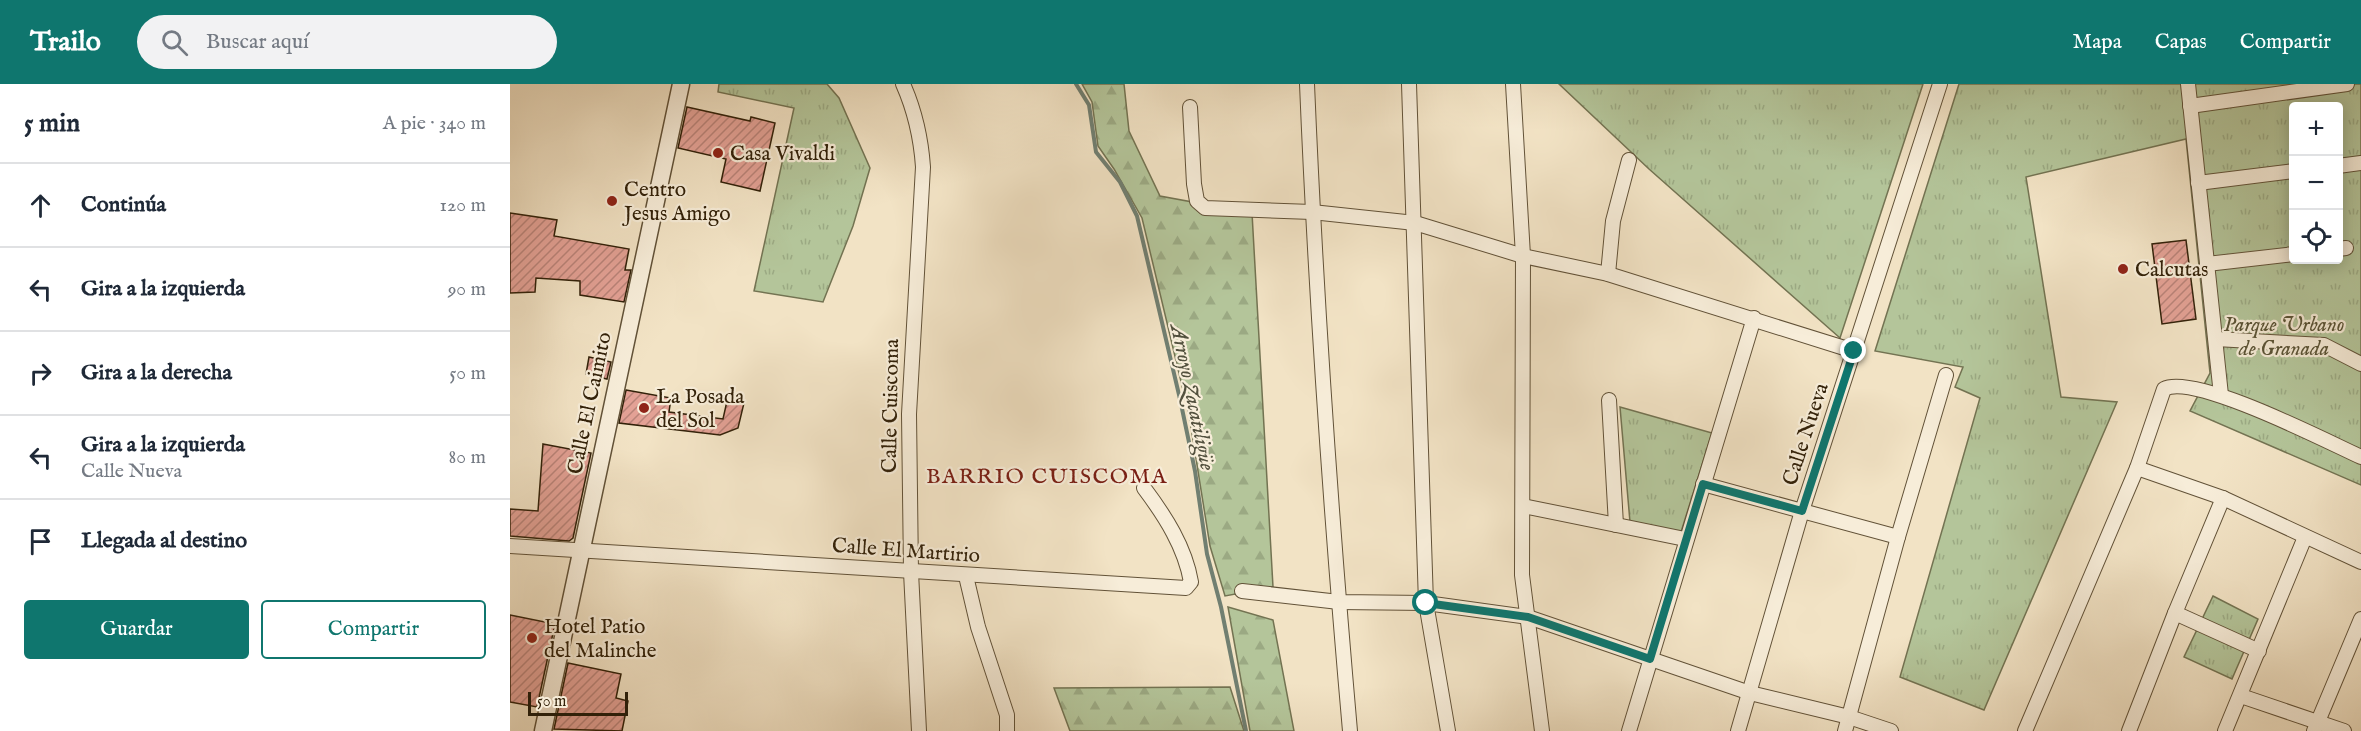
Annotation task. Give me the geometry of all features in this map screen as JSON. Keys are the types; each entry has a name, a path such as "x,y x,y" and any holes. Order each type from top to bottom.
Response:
{"street":[{"name":"Calle El Caimito","path":"543,731 681,84"},
{"name":"Calle Cuiscoma","path":"903,84 911,102 922,142 923,167 909,414 911,572 920,731"},
{"path":"1307,84 1312,212 1350,731"},
{"path":"1409,84 1426,603 1448,731"},
{"path":"1513,84 1523,256 1522,575 1542,731"},
{"name":"Calle Nueva","path":"1738,731 1802,511 1941,84"},
{"path":"2188,84 2221,395"},
{"path":"2190,106 2347,84"},
{"path":"1190,107 1194,184 1197,201 1204,208 1312,212 1415,223 1523,256 1608,274 1854,351"},
{"path":"1608,274 1613,221 1629,160"},
{"path":"2343,165 2361,163"},
{"path":"2198,183 2289,172"},
{"path":"2207,264 2289,255"},
{"path":"1629,731 1685,539 1754,318"},
{"path":"2216,339 2324,345 2361,364"},
{"path":"1847,724 1898,537 1946,375"},
{"path":"2025,731 2136,468 2164,389 2169,386 2183,387 2221,395 2361,457"},
{"path":"1610,400 1616,525"},
{"path":"2136,468 2223,498 2361,562"},
{"path":"1703,484 1898,537"},
{"name":"Calle El Martirio","path":"510,546 1186,588 1191,582 1189,567 1166,518 1144,488"},
{"path":"2129,731 2223,498"},
{"path":"1523,506 1685,539"},
{"path":"2225,731 2305,537"},
{"path":"966,576 978,627 1007,715 1007,731"},
{"path":"1242,591 1339,602 1426,603 1528,617 1847,724 1891,731"},
{"path":"2175,613 2259,651"},
{"path":"2316,727 2361,619"},
{"path":"2241,696 2316,727 2344,731"}],"green space":[{"path":"719,84 827,84 839,98 870,168 853,226 823,302 754,291 794,108 718,92"},
{"path":"1082,84 1124,84 1129,131 1160,196 1252,213 1273,587 1225,596 1210,546 1189,415 1142,218 1098,146 1092,102"},
{"path":"1559,84 1923,84 1840,338 1649,169"},
{"name":"Parque Urbano de Granada","path":"1959,84 2361,84 2361,485 2190,411 2210,373 2186,139 2026,177 2061,397 2117,402 1984,710 1900,677 1980,398 1955,387 1963,367 1875,351"},
{"path":"1620,407 1712,433 1681,532 1630,522"},
{"path":"2213,596 2258,619 2232,679 2184,657"},
{"path":"1228,607 1273,620 1294,731 1250,731"},
{"path":"1230,687 1244,731 1070,731 1054,688"}],"building":[{"name":"Casa Vivaldi","path":"687,107 750,121 751,117 775,123 760,191 721,182 726,159 678,148"},
{"path":"510,213 557,220 554,236 629,249 625,270 631,270 624,302 580,295 580,281 536,278 535,292 510,293"},
{"path":"2186,240 2196,319 2162,324 2152,244"},
{"path":"589,357 611,362 607,379 586,374"},
{"name":"La Posada del Sol","path":"626,390 671,398 669,412 723,419 727,401 744,403 738,428 720,435 619,423"},
{"path":"543,444 591,453 573,538 569,541 510,536 510,509 538,511"},
{"path":"510,615 555,624 537,707 510,702"},
{"path":"568,663 621,674 616,698 628,701 622,731 554,729"}],"waterway":[{"name":"Arroyo Zacatiligüe","path":"1076,84 1089,105 1096,152 1120,182 1137,216 1180,399 1195,471 1207,554 1221,607 1246,731"}],"place":[{"name":"Casa Vivaldi","path":"718,153"},
{"name":"Centro Jesus Amigo","path":"612,201"},
{"name":"Calcutas","path":"2123,269"},
{"name":"La Posada del Sol","path":"644,408"},
{"name":"Hotel Patio del Malinche","path":"532,638"}],"district":[{"name":"BARRIO CUISCOMA","path":"1047,475"}],"route":[{"path":"1426,603 1528,617 1650,659 1703,484 1802,511 1854,351"}]}
